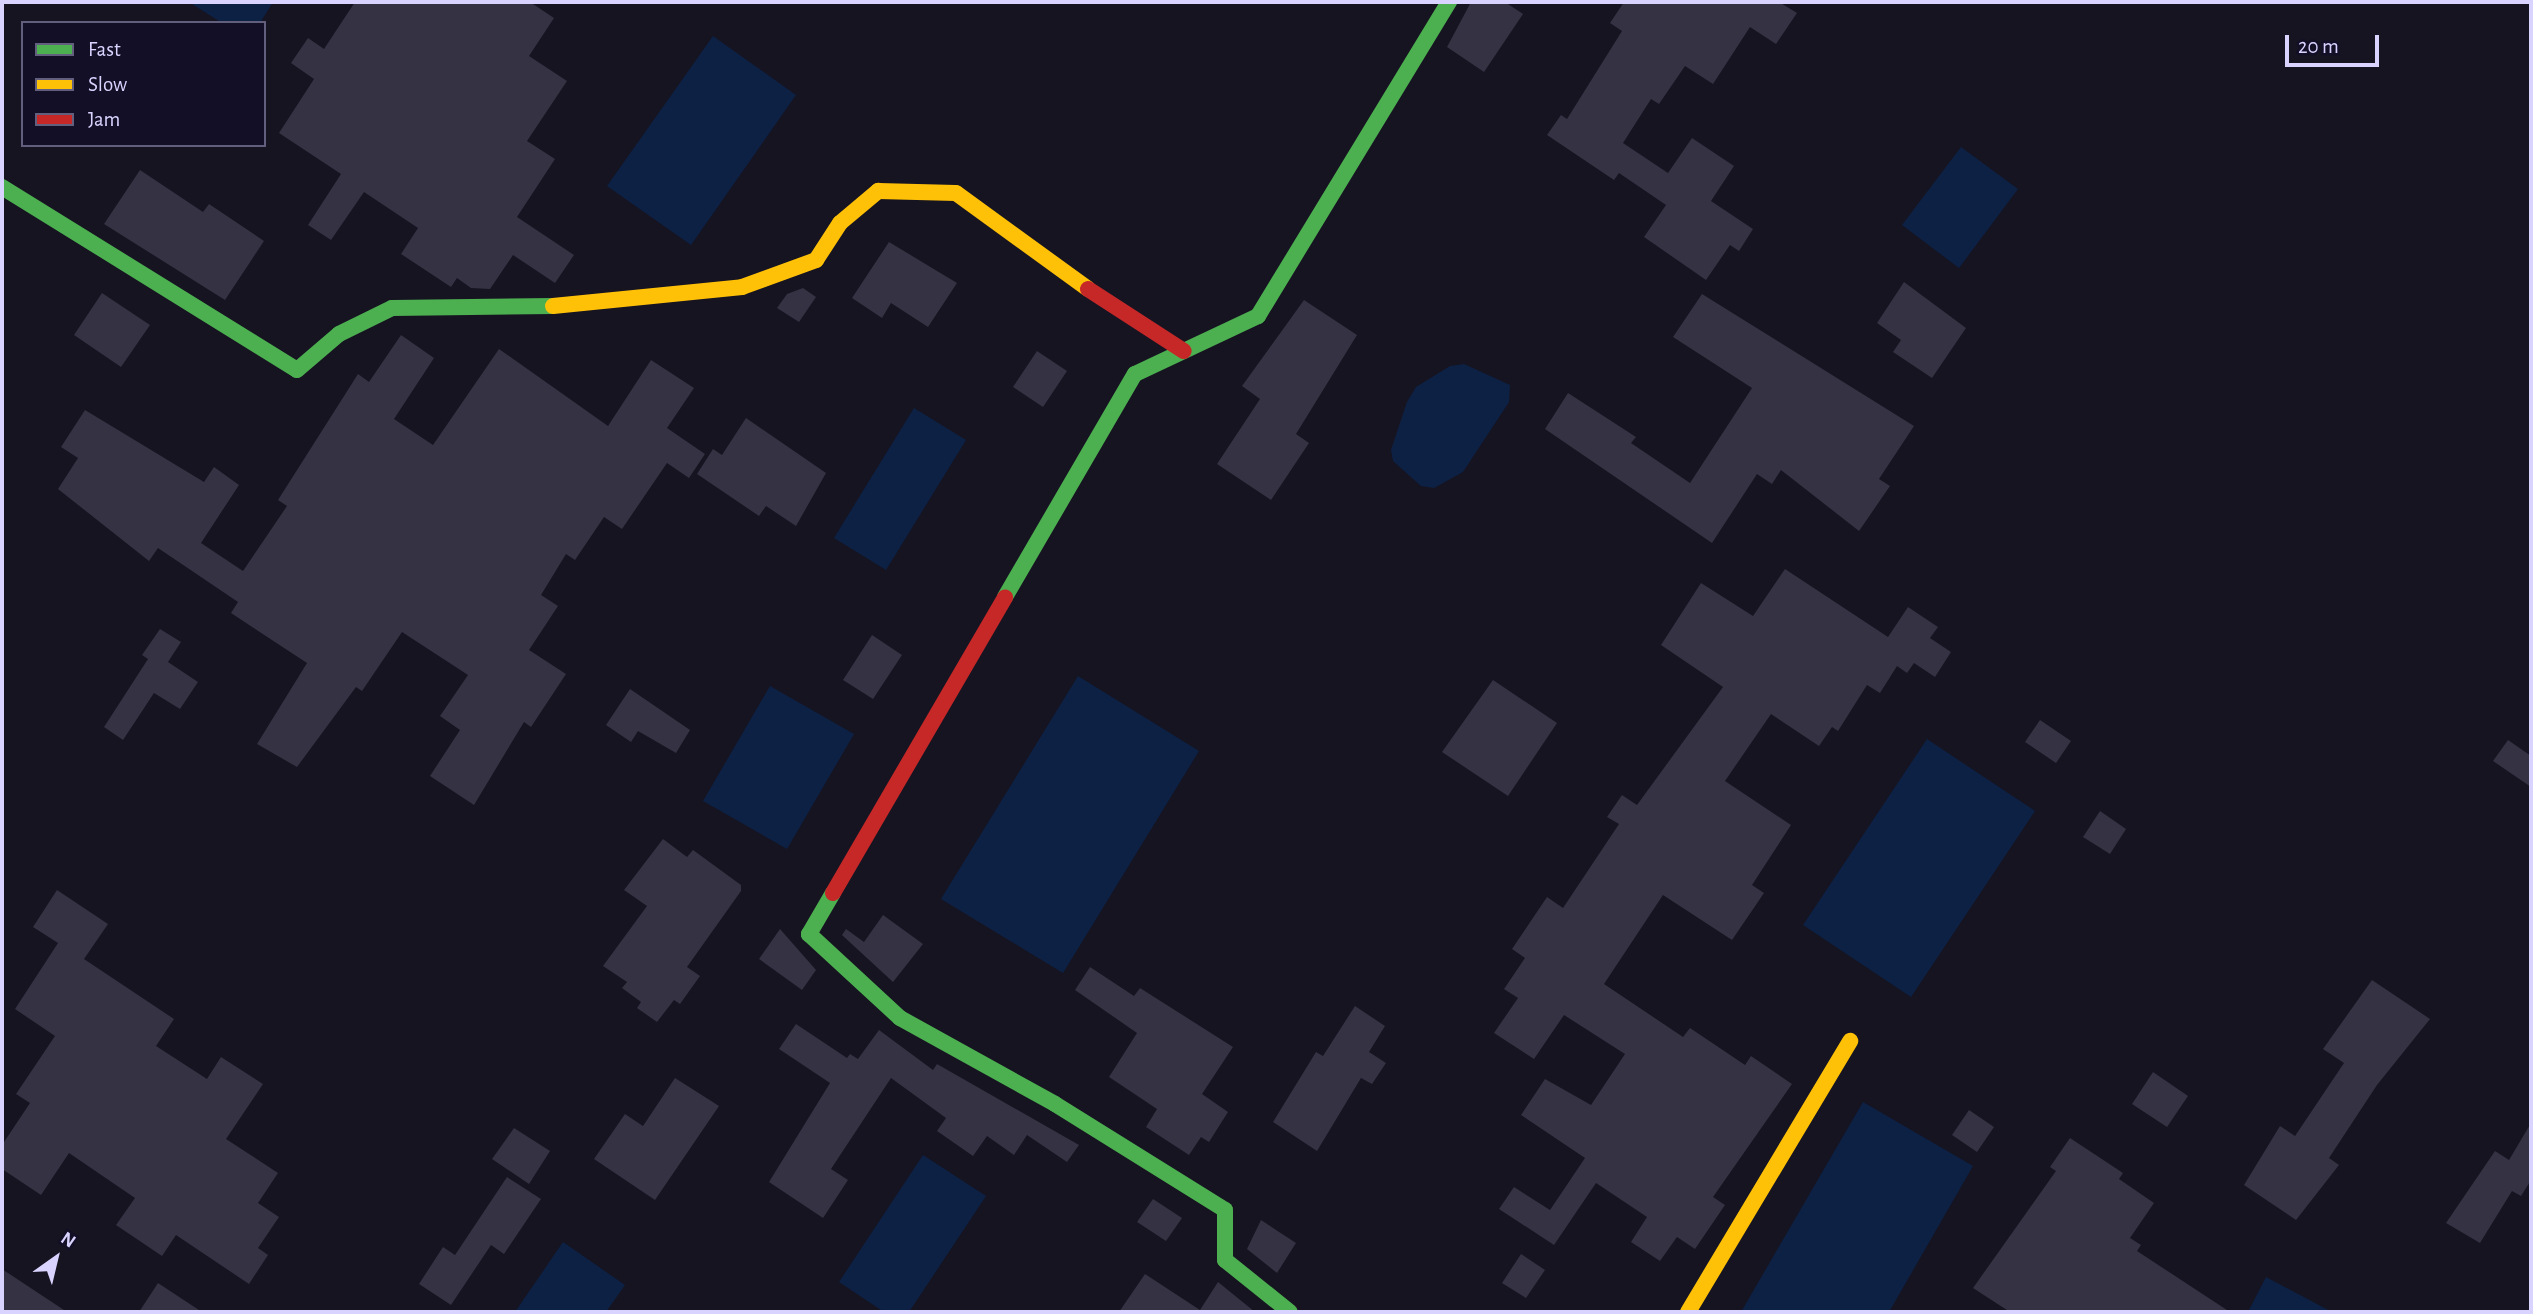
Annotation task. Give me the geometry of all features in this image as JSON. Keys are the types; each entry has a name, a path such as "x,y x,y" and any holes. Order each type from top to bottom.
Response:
{"street":[{"path":"1290,1312 1225,1260 1226,1210 1055,1104 900,1018 809,934 1135,374 1258,316 1449,2"},
{"path":"2,187 298,370 339,334 392,308 509,311 741,287 816,260 840,223 878,191 956,193 1032,253 1184,351"},
{"path":"1688,1312 1850,1041"}],"water":[{"path":"189,2 273,2 261,21 219,21"},
{"path":"713,36 796,95 691,245 607,186"},
{"path":"1961,147 2018,189 1959,268 1902,225"},
{"path":"1464,364 1510,385 1509,402 1463,472 1434,488 1421,486 1393,461 1391,450 1407,402 1416,387 1450,366"},
{"path":"914,408 966,440 886,570 834,538"},
{"path":"1078,676 1199,751 1063,973 941,899"},
{"path":"770,686 854,734 787,849 703,801"},
{"path":"1927,739 2035,811 1911,997 1803,925"},
{"path":"1863,1102 1973,1166 1889,1312 1741,1312"},
{"path":"923,1155 986,1196 909,1312 884,1312 839,1282"},
{"path":"563,1242 625,1285 606,1312 515,1312"},
{"path":"2266,1277 2332,1312 2248,1312"}],"building":[{"path":"355,2 530,2 554,18 529,56 567,81 527,141 555,159 517,217 574,255 555,283 513,255 490,289 471,288 457,278 451,287 401,254 418,228 364,192 331,240 308,225 341,174 279,133 314,79 291,63 308,38 324,49"},
{"path":"1471,2 1505,2 1523,14 1484,72 1447,47"},
{"path":"1624,2 1779,2 1797,13 1776,44 1750,27 1713,84 1685,66 1659,104 1651,99 1623,143 1668,173 1692,138 1734,166 1711,201 1753,229 1739,251 1730,245 1706,280 1644,237 1666,205 1619,173 1614,180 1547,135 1561,115 1567,119 1622,31 1610,23"},
{"path":"140,170 203,212 209,204 264,241 225,300 104,224"},
{"path":"889,242 957,283 928,327 891,303 882,318 852,298"},
{"path":"1904,282 1966,328 1932,378 1893,352 1901,340 1877,323"},
{"path":"803,288 816,297 799,322 777,308 787,294"},
{"path":"102,293 150,325 121,367 74,335"},
{"path":"1702,294 1914,426 1879,479 1890,486 1859,531 1781,470 1772,484 1757,474 1712,543 1545,429 1568,393 1636,437 1631,443 1690,483 1752,388 1673,337"},
{"path":"1304,300 1357,335 1296,434 1309,443 1271,500 1217,464 1260,399 1242,386"},
{"path":"401,335 434,358 394,419 433,445 499,349 608,426 651,360 694,388 667,428 705,454 689,478 667,463 622,529 604,517 575,560 566,554 541,595 558,606 529,650 566,674 531,727 524,722 474,805 430,776 460,730 440,716 468,675 402,632 362,691 356,687 297,767 257,744 307,663 231,613 238,602 158,548 149,561 58,489 78,458 61,447 85,410 204,482 214,467 239,485 201,543 243,571 287,506 278,500 358,374 369,382"},
{"path":"1037,351 1067,371 1043,407 1013,387"},
{"path":"746,418 826,473 796,526 766,506 759,516 697,474 713,449 722,455"},
{"path":"1785,569 1888,637 1908,607 1938,627 1930,638 1951,652 1935,677 1914,663 1907,673 1897,666 1880,693 1867,685 1838,731 1832,727 1819,746 1771,714 1725,781 1791,825 1752,885 1764,893 1732,940 1663,895 1604,984 1683,1037 1690,1028 1745,1065 1751,1056 1792,1084 1713,1197 1725,1205 1695,1249 1677,1237 1660,1261 1631,1242 1647,1217 1596,1183 1554,1245 1499,1209 1514,1187 1550,1210 1585,1158 1521,1115 1545,1079 1591,1105 1625,1054 1564,1015 1534,1059 1494,1033 1518,998 1504,989 1525,958 1512,949 1547,897 1563,908 1619,824 1607,817 1622,795 1637,805 1723,687 1661,645 1701,583 1753,616"},
{"path":"160,629 181,642 168,662 198,682 180,709 154,693 123,740 104,727 148,659 142,655"},
{"path":"872,635 902,655 873,699 843,680"},
{"path":"1493,680 1557,723 1508,796 1442,752"},
{"path":"630,689 690,730 676,753 638,731 631,742 606,725"},
{"path":"2040,720 2071,741 2056,763 2025,742"},
{"path":"2508,740 2531,756 2531,787 2493,761"},
{"path":"2100,811 2126,829 2110,854 2083,837"},
{"path":"663,839 687,857 693,850 741,885 741,891 687,967 700,976 680,1004 674,1000 657,1022 637,1008 641,1002 622,988 627,982 603,966 647,906 624,890"},
{"path":"57,890 108,924 84,959 174,1019 156,1046 207,1079 221,1057 263,1084 226,1139 278,1173 258,1203 279,1217 258,1248 268,1255 249,1284 176,1235 162,1256 116,1225 135,1198 69,1153 41,1195 2,1169 2,1145 30,1103 16,1094 55,1036 15,1009 58,943 33,927"},
{"path":"883,915 923,944 893,982 842,935 846,929 864,942"},
{"path":"780,929 816,970 802,990 759,959"},
{"path":"1090,967 1134,996 1140,988 1233,1047 1202,1094 1228,1112 1209,1142 1201,1137 1189,1155 1146,1127 1157,1109 1109,1077 1137,1033 1075,990"},
{"path":"2372,980 2430,1019 2377,1085 2329,1158 2339,1165 2296,1220 2244,1185 2280,1126 2295,1136 2344,1063 2323,1049"},
{"path":"1355,1006 1385,1026 1369,1052 1386,1063 1372,1084 1361,1078 1317,1151 1273,1122 1316,1052 1323,1056"},
{"path":"796,1024 847,1058 850,1054 858,1059 879,1030 933,1070 937,1064 1079,1145 1067,1162 1027,1135 1014,1155 987,1136 973,1156 937,1131 946,1118 891,1078 831,1169 848,1180 823,1218 769,1182 830,1083 779,1049"},
{"path":"2153,1072 2188,1096 2167,1127 2132,1104"},
{"path":"675,1078 719,1106 655,1200 594,1159 625,1114 643,1126"},
{"path":"1969,1110 1994,1127 1977,1152 1952,1135"},
{"path":"2531,1123 2531,1180 2521,1196 2512,1191 2480,1243 2446,1223 2495,1151 2509,1160"},
{"path":"514,1128 550,1151 529,1184 492,1159"},
{"path":"2070,1138 2123,1173 2119,1179 2154,1203 2130,1238 2141,1245 2137,1251 2230,1312 2010,1312 1973,1288 2056,1171 2050,1167"},
{"path":"507,1177 541,1199 504,1254 491,1245 451,1305 419,1284 443,1247 455,1255"},
{"path":"1153,1199 1182,1218 1166,1241 1137,1222"},
{"path":"1261,1220 1296,1243 1277,1273 1247,1249"},
{"path":"1521,1254 1545,1270 1526,1298 1502,1283"},
{"path":"2,1269 67,1312 2,1312"},
{"path":"1145,1274 1200,1310 1218,1282 1255,1312 1119,1312"},
{"path":"158,1283 202,1312 139,1312"}],"traffic: fast":[{"path":"1005,597 1135,374 1258,316 1449,2"},
{"path":"2,187 297,370 339,334 392,308 553,306"},
{"path":"833,893 809,934 900,1018 1055,1104 1225,1210 1225,1260 1290,1312"}],"traffic: slow":[{"path":"553,306 742,287 816,260 840,223 878,191 956,193 1088,289"},
{"path":"1688,1312 1850,1041"}],"traffic: jam":[{"path":"1088,289 1184,351"},
{"path":"833,893 1005,597"}]}
